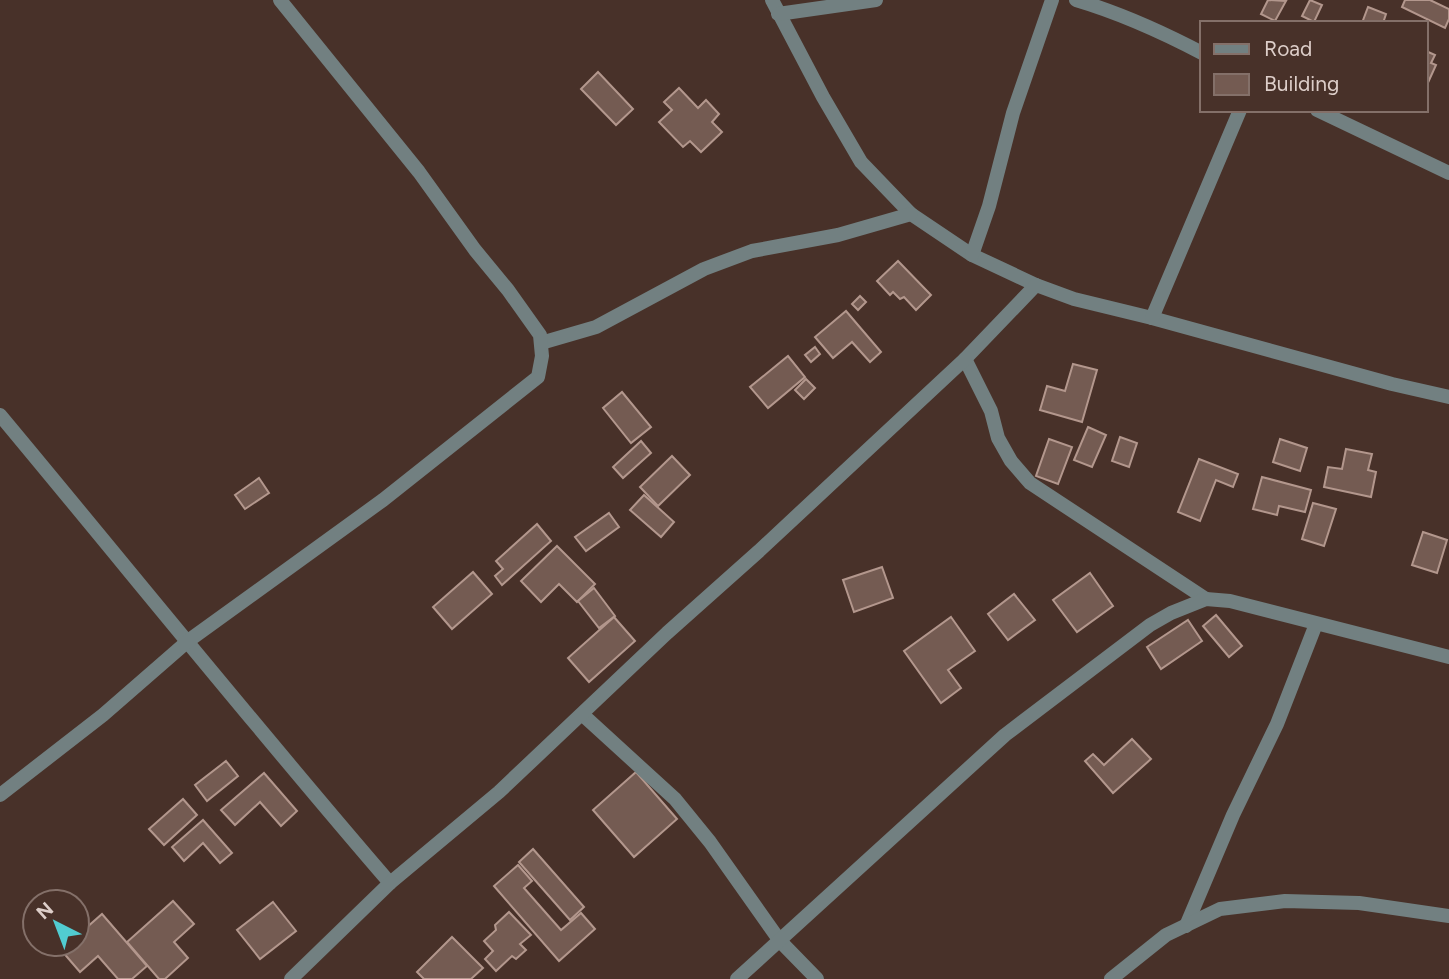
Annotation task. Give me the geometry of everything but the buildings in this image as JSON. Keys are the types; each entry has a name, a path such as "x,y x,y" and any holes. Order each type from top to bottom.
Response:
{"street":[{"path":"0,795 103,715 188,641 383,500 538,376 542,356 540,335 419,172 280,0"},
{"path":"876,0 775,7 861,162 911,215 972,255 1036,285 1074,299 1152,317 1392,384 1449,397"},
{"path":"972,255 989,206 1013,113 1052,0"},
{"path":"1076,0 1200,51"},
{"path":"1152,317 1239,112"},
{"path":"1321,112 1449,173"},
{"path":"541,343 596,327 704,269 752,251 838,235 911,215"},
{"path":"292,979 390,883 499,792 965,359 1036,285"},
{"path":"965,359 991,411 999,438 1010,461 1030,483 1206,599"},
{"path":"0,415 188,641 263,736 390,883"},
{"path":"737,979 1005,735 1171,612 1206,599 1230,601 1449,657"},
{"path":"1186,926 1233,815 1277,724 1316,624"},
{"path":"583,715 675,799 710,842 780,941 817,979"},
{"path":"1111,979 1166,935 1220,909 1285,901 1359,903 1449,916"}]}
